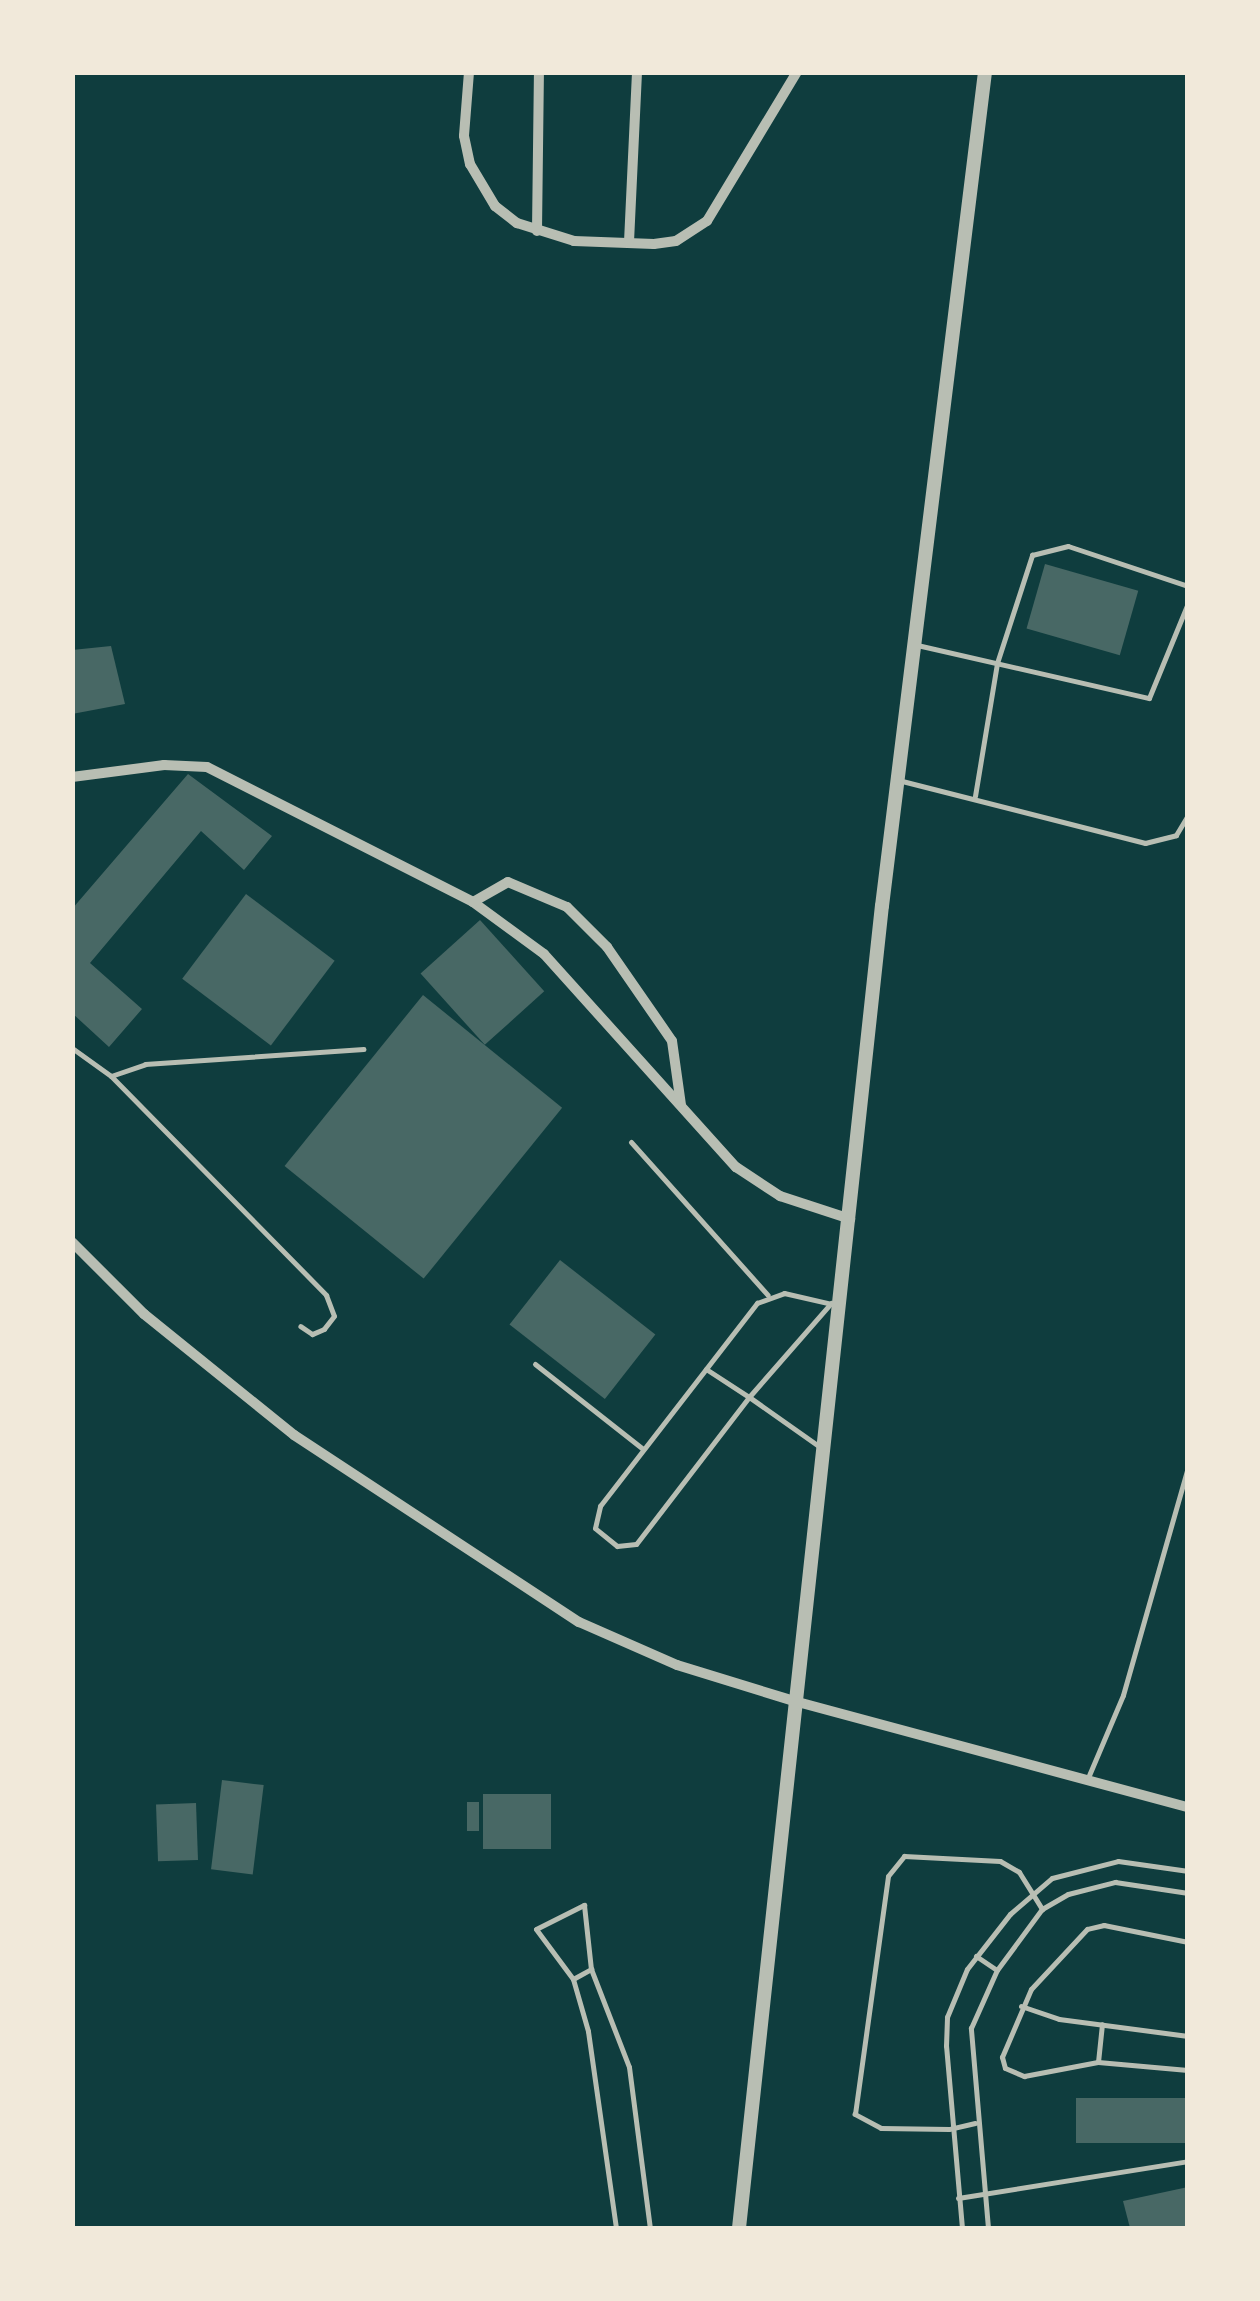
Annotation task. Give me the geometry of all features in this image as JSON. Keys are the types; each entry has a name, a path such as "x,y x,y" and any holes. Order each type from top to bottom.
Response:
{"street":[{"path":"468,72 464,136 470,164 495,206 537,230 574,241 629,242 676,242 708,221 796,72"},
{"path":"537,230 538,72"},
{"path":"629,242 637,72"},
{"path":"739,2228 836,1305 850,1219 897,780 986,72"},
{"path":"72,777 164,764 207,768 473,902 544,954 681,1106 756,1182 850,1219"},
{"path":"473,902 508,882 567,907 607,946 672,1042 681,1106"},
{"path":"72,1242 144,1314 294,1435 536,1597 648,1654 794,1702 1188,1807"}],"lane":[{"path":"976,796 997,662 1020,576 1042,548 1068,546 1188,586"},
{"path":"915,645 1149,698 1188,603"},
{"path":"897,780 976,796 1145,843 1176,834 1188,815"},
{"path":"72,1048 111,1076 326,1295 334,1316 324,1329 312,1334 300,1326"},
{"path":"111,1076 145,1064 264,1061 363,1049"},
{"path":"631,1142 768,1296 836,1305"},
{"path":"768,1296 706,1368 595,1521 617,1546 643,1537 749,1398 836,1305"},
{"path":"535,1364 643,1450"},
{"path":"706,1368 823,1449"},
{"path":"1087,1780 1124,1694 1188,1467"},
{"path":"975,2123 950,2129 872,2126 855,2114 888,1876 904,1856 965,1855 1000,1861 1019,1872 1042,1909"},
{"path":"962,2228 950,2129 947,2017 976,1956 1032,1892 1090,1864 1118,1861 1188,1871"},
{"path":"988,2228 975,2123 971,2028 997,1970 1042,1909 1068,1894 1114,1882 1188,1892"},
{"path":"616,2228 603,2113 573,1979 536,1928 584,1905 591,1969 629,2068 650,2228"},
{"path":"1188,1942 1096,1926 1075,1940 1021,2006 1002,2058 1005,2068 1024,2076 1098,2062 1188,2070"},
{"path":"976,1956 997,1970"},
{"path":"573,1979 591,1969"},
{"path":"1021,2006 1102,2024 1188,2036"},
{"path":"1098,2062 1102,2024"},
{"path":"958,2198 1188,2161"}],"building":[{"path":"1045,564 1138,591 1120,655 1027,628"},
{"path":"111,646 125,704 72,714 72,650"},
{"path":"188,774 272,836 244,870 201,831 90,963 142,1009 109,1047 72,1013 72,909"},
{"path":"246,894 335,961 271,1045 182,979"},
{"path":"480,920 544,991 485,1045 421,974"},
{"path":"423,995 562,1108 424,1279 285,1166"},
{"path":"560,1260 655,1334 605,1399 510,1325"},
{"path":"222,1780 264,1785 253,1874 211,1869"},
{"path":"483,1794 551,1794 551,1849 483,1849"},
{"path":"467,1802 479,1802 479,1831 467,1831"},
{"path":"196,1803 198,1860 158,1861 156,1804"},
{"path":"1076,2098 1188,2098 1188,2143 1076,2143"},
{"path":"1188,2187 1188,2228 1130,2228 1123,2201"}]}
